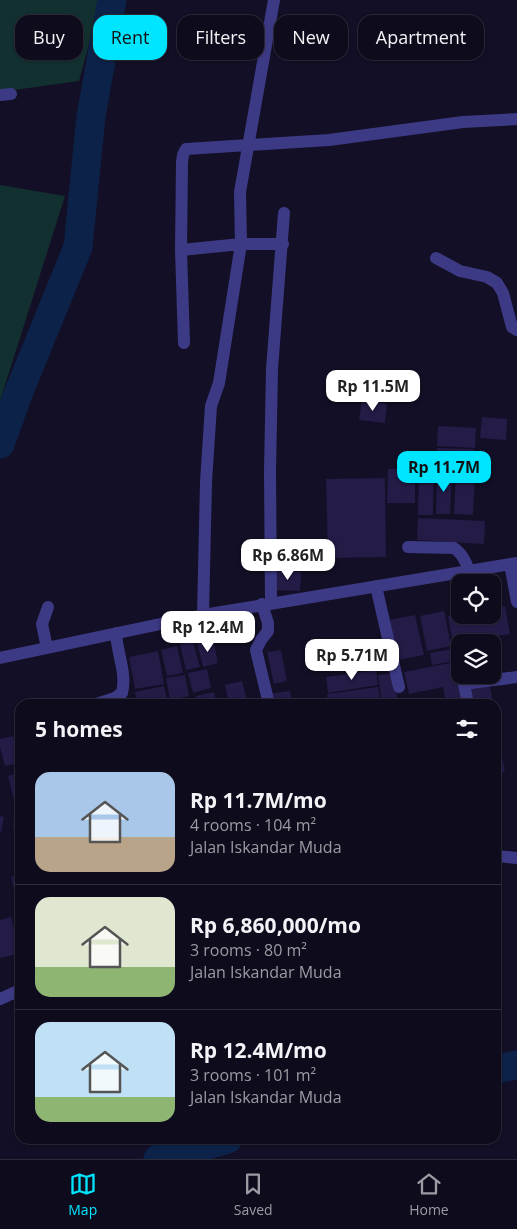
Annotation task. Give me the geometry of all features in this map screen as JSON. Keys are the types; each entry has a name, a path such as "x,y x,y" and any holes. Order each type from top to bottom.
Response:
{"street":[{"path":"203,615 206,482 211,406 219,383 241,244 240,192 274,0"},
{"path":"184,343 181,250 182,162 186,149 329,140 463,122 517,119"},
{"path":"268,699 256,650 268,631 272,369 284,213"},
{"path":"181,250 241,244 282,244"},
{"path":"436,258 460,271 487,277 497,283 503,293 512,327 517,330"},
{"path":"408,547 454,548 460,552 469,574"},
{"path":"480,574 514,564 517,602"},
{"path":"0,658 203,615 376,586 451,579"},
{"path":"376,586 399,687"},
{"path":"47,648 42,624 48,607"},
{"path":"112,699 122,693 125,680 116,644 116,634"},
{"path":"467,699 464,684 517,677"},
{"path":"501,856 517,858"},
{"path":"0,998 15,992"}],"green space":[{"path":"0,0 101,0 97,15 93,15 93,29 79,81 0,92"},
{"path":"0,185 65,196 0,401"}],"building":[{"path":"362,401 387,404 385,423 359,420"},
{"path":"482,417 507,419 506,440 480,438"},
{"path":"438,426 476,428 475,448 437,446"},
{"path":"437,448 474,449 473,471 436,470"},
{"path":"419,457 434,457 433,515 418,515"},
{"path":"388,469 415,469 415,503 387,503"},
{"path":"437,472 452,472 450,514 436,514"},
{"path":"456,472 475,473 473,515 454,514"},
{"path":"385,478 386,557 328,558 326,479"},
{"path":"418,518 485,521 484,544 417,540"},
{"path":"275,571 301,572 300,591 275,590"},
{"path":"505,606 510,634 451,634 448,616 451,616 451,624 501,624 501,607"},
{"path":"444,611 451,646 427,651 420,616"},
{"path":"415,615 424,655 398,660 389,620"},
{"path":"213,639 218,663 203,667 197,643"},
{"path":"193,641 200,667 186,670 180,644"},
{"path":"177,646 183,673 167,676 161,650"},
{"path":"451,649 451,661 432,665 430,653"},
{"path":"281,650 287,681 274,684 267,652"},
{"path":"158,651 164,684 135,689 129,657"},
{"path":"451,663 451,684 460,684 463,699 445,699 443,687 409,694 404,672"},
{"path":"207,669 211,688 193,693 188,673"},
{"path":"376,670 378,685 328,693 326,677"},
{"path":"394,673 397,699 381,699 378,675"},
{"path":"185,675 189,696 170,699 166,678"},
{"path":"242,681 247,699 228,699 225,685"},
{"path":"164,686 167,699 136,699 135,692"},
{"path":"490,686 492,699 468,699 467,690"},
{"path":"378,687 380,699 328,699 327,694"},
{"path":"290,691 292,699 274,699 273,693"},
{"path":"214,692 216,699 197,699 196,696"},
{"path":"13,736 15,764 5,766 0,739"},
{"path":"501,752 505,772 501,772"},
{"path":"15,774 15,804 8,776"},
{"path":"0,816 4,817 1,832 0,832"},
{"path":"15,876 15,893 11,877"},
{"path":"11,917 15,933 15,954 0,958 0,920"}],"waterway":[{"path":"0,444 18,394 78,247 91,116 112,0"},
{"path":"501,1068 517,1065"},
{"path":"158,1159 210,1144"}]}
